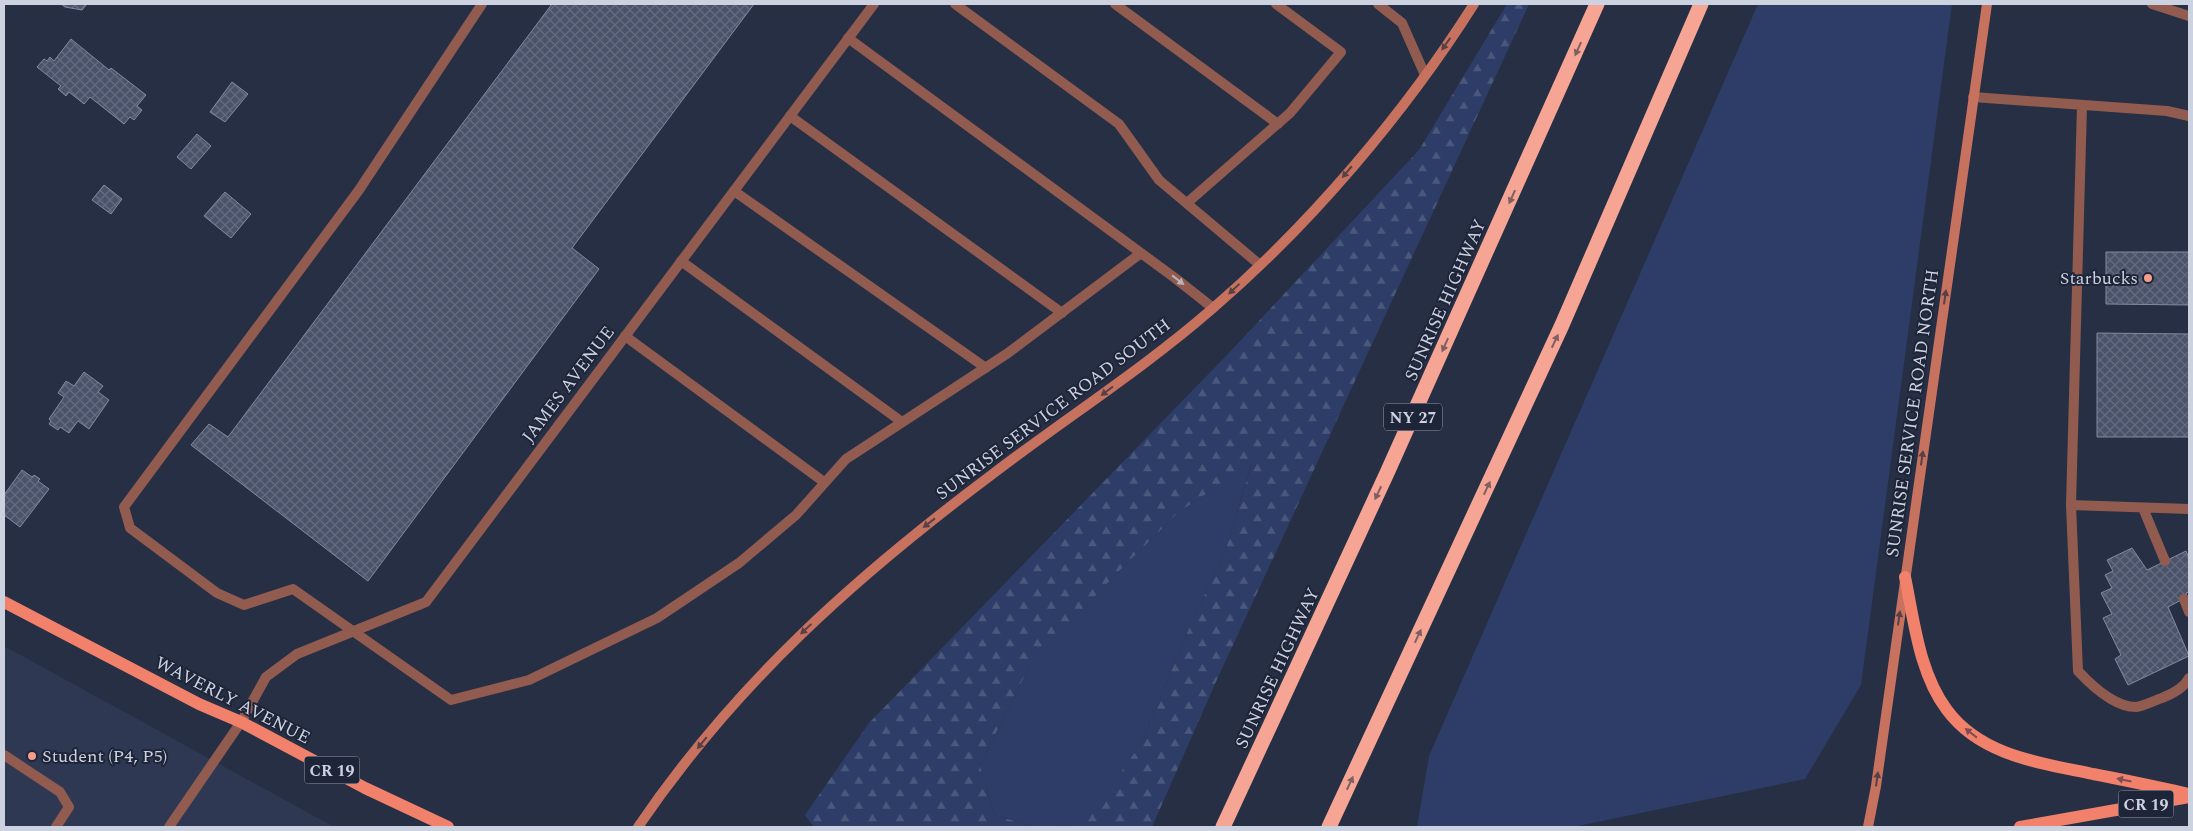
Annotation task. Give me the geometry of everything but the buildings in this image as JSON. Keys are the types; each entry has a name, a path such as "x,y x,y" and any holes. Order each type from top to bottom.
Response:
{"highway":[{"name":"SUNRISE HIGHWAY","path":"1223,827 1391,464 1597,4"},
{"path":"1329,827 1558,334 1701,4"}],"main road":[{"name":"SUNRISE SERVICE ROAD SOUTH","path":"638,827 732,705 789,645 849,588 988,478 1149,360 1213,308 1260,265 1323,201 1424,75 1474,4"},
{"name":"SUNRISE SERVICE ROAD NORTH","path":"1868,827 1876,786 1987,4"},
{"path":"1905,577 1928,674 1947,711 1968,732 1987,745 2033,761 2189,795"},
{"name":"WAVERLY AVENUE","path":"4,602 199,704 241,722 365,788 448,827"},
{"name":"CR 19","path":"2020,827 2189,795"}],"street":[{"path":"482,4 359,190 124,506 130,528 217,593 244,605 293,589 451,700 529,680 657,618 739,563 796,515 846,458 986,368 1141,253"},
{"name":"JAMES AVENUE","path":"169,827 241,722 266,677 297,654 426,602 874,4"},
{"path":"955,4 1120,124 1159,180 1260,265"},
{"path":"1115,4 1278,124"},
{"path":"1187,203 1278,124 1341,52 1276,4"},
{"path":"1378,4 1402,23 1424,75"},
{"path":"2152,4 2189,16"},
{"path":"848,38 1213,308"},
{"path":"1973,98 2167,111 2189,116"},
{"path":"2082,106 2071,505 2078,671 2093,686 2114,701 2136,707 2167,696 2186,684 2189,678"},
{"path":"790,116 1062,313"},
{"path":"734,191 986,368"},
{"path":"681,262 902,422"},
{"path":"625,336 824,482"},
{"path":"2071,505 2189,509"},
{"path":"2143,508 2165,561"},
{"path":"2184,599 2189,612"},
{"path":"4,755 60,792 69,807 56,827"}],"shaded area":[{"path":"4,646 334,827 4,827"}],"green space":[{"path":"1507,4 1529,4 1215,684 1152,827 1060,827 1096,807 1143,741 1186,635 1226,549 1252,463 1179,512 1119,571 1030,665 980,765 994,815 1035,827 814,827 805,815 869,723 1226,356 1419,150"},
{"path":"1758,4 1952,4 1861,685 1805,779 1573,827 1417,827 1429,756"},
{"path":"1252,462 1226,549 1186,635 1143,741 1096,808 1060,827 1035,827 994,815 980,765 1030,665 1119,571 1179,512"}],"place":[{"name":"Starbucks","path":"2148,278"},
{"name":"Student (P4, P5)","path":"32,756"}]}
